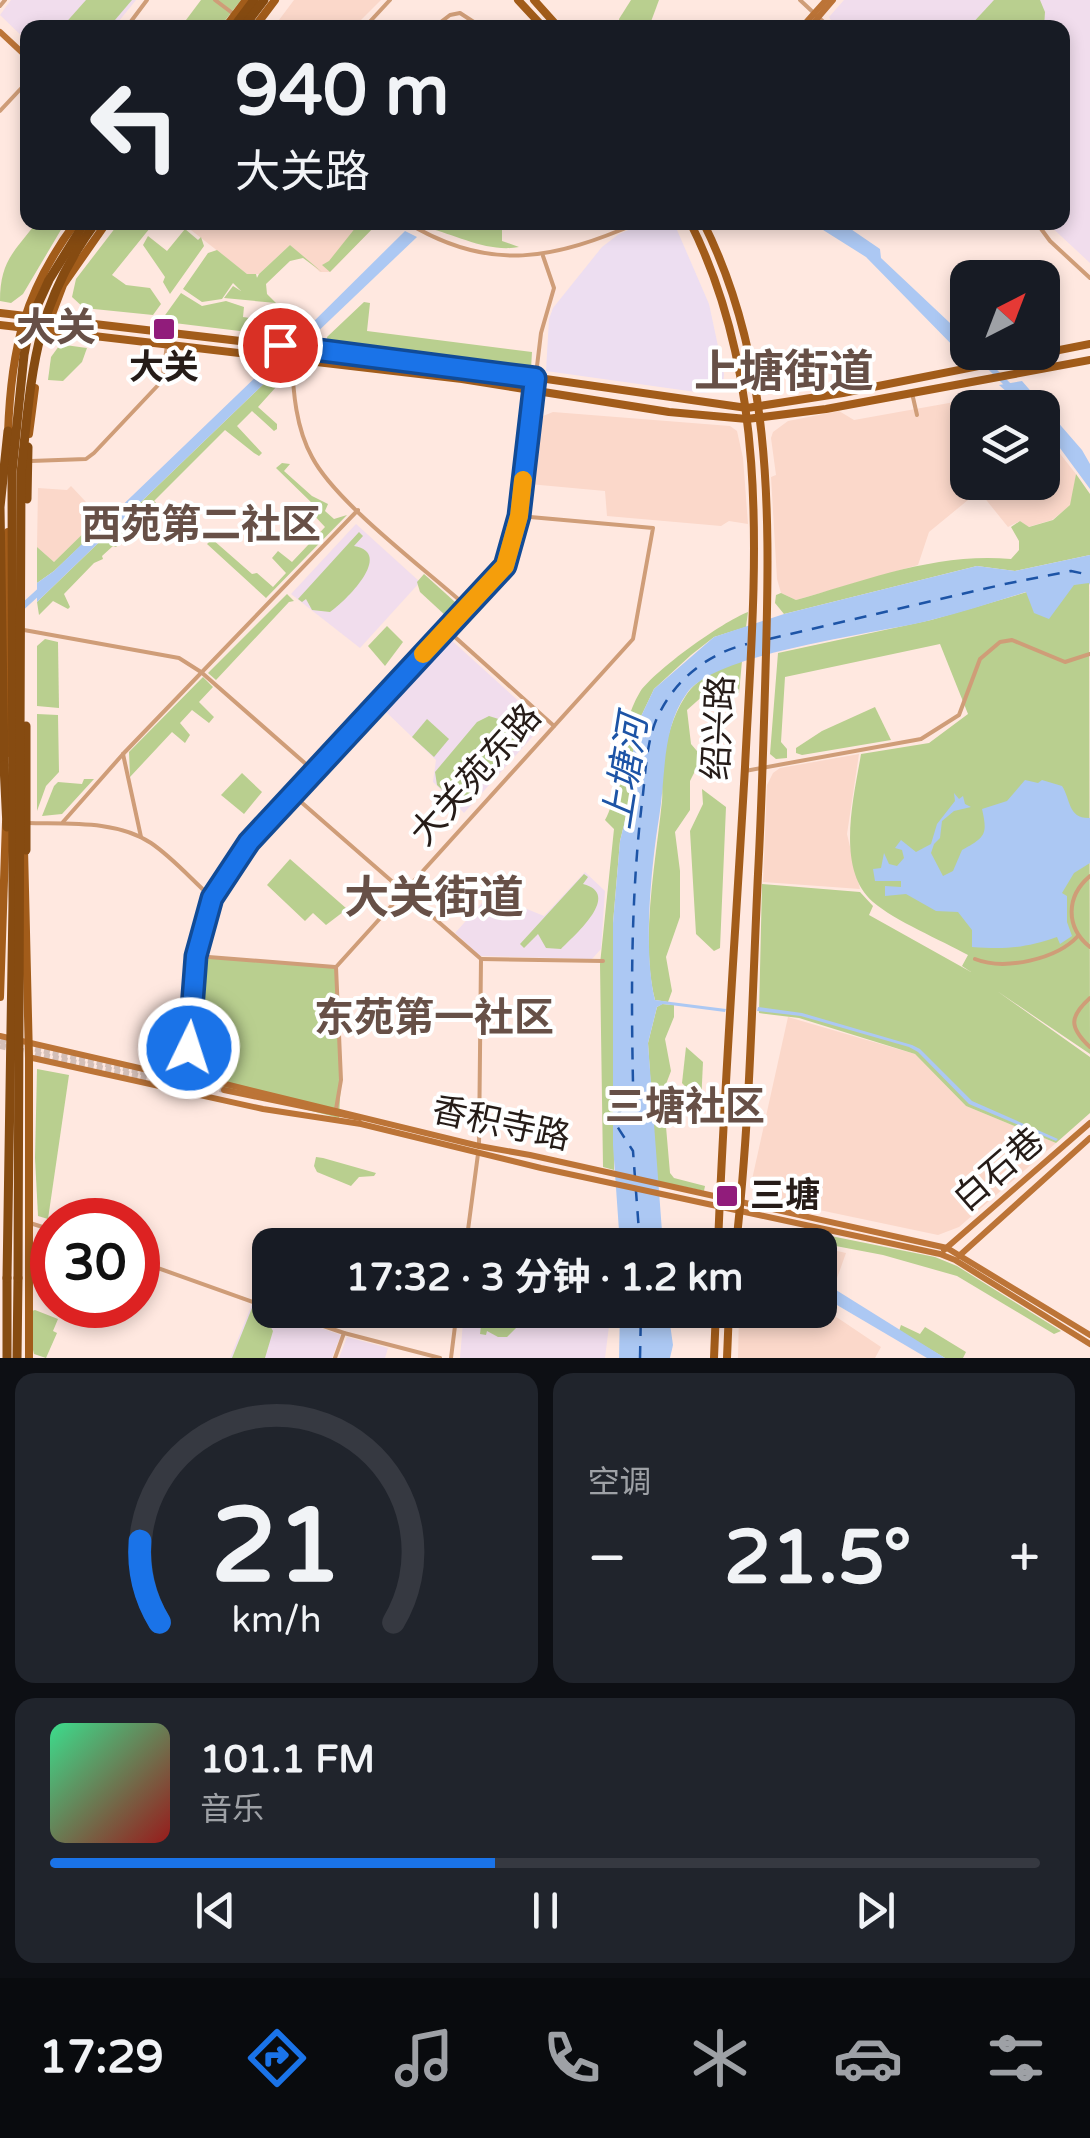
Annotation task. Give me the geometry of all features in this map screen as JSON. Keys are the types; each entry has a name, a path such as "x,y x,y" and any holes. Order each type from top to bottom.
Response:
{"highway":[{"path":"4,1358 13,903 12,472 31,319 49,280 81,230"},
{"path":"23,1358 17,1315 21,473 34,353 58,280 91,230"},
{"path":"8,431 0,508 4,778 13,903"},
{"path":"20,928 27,834 28,447"}],"main road":[{"path":"233,20 250,0"},
{"path":"518,0 537,20"},
{"path":"534,0 553,20"},
{"path":"812,20 830,0"},
{"path":"0,32 20,51"},
{"path":"0,998 12,371 24,314 71,230"},
{"path":"23,1358 30,1223 24,468 45,333 63,286 102,230"},
{"name":"绍兴路","path":"693,230 726,308 747,408 756,550 719,1228"},
{"name":"绍兴路","path":"706,230 741,318 760,404 768,502 763,768 738,1228"},
{"path":"0,313 535,378 747,408 1090,344"},
{"path":"0,326 747,419 1090,360"},
{"name":"香积寺路","path":"0,1036 336,1109 363,1121 579,1177 676,1194"},
{"name":"香积寺路","path":"0,1050 185,1093 344,1124 363,1121"},
{"path":"185,1093 187,1079"},
{"path":"224,1092 363,1121"},
{"name":"白石巷","path":"944,1251 1089,1125"},
{"name":"白石巷","path":"958,1257 1090,1138"},
{"name":"香积寺路","path":"478,1149 582,1167 676,1194"},
{"path":"676,1194 944,1251 1090,1336"},
{"path":"958,1257 1090,1344"},
{"path":"714,1358 715,1328"},
{"path":"727,1358 728,1328"}],"street":[{"path":"0,6 5,0"},
{"path":"216,0 235,15"},
{"path":"372,20 390,0"},
{"path":"800,0 822,20"},
{"path":"443,20 460,13 471,20"},
{"path":"0,111 20,90"},
{"path":"420,230 470,251 506,256 544,256 617,230"},
{"path":"1042,230 1090,278"},
{"path":"187,1079 196,956 212,898 249,842 505,566 519,516 541,333 554,288 544,256"},
{"path":"31,460 86,459 94,453 162,381 167,345"},
{"path":"292,360 293,392 311,456 328,480 467,607"},
{"path":"912,393 917,415"},
{"path":"63,822 123,754 358,510"},
{"name":"大关苑东路","path":"336,967 634,639 653,528 519,516"},
{"path":"446,629 554,726"},
{"path":"24,630 179,658 202,672 315,772"},
{"path":"744,771 921,739 962,710 980,660 1000,642 1012,640 1065,662 1090,654"},
{"path":"123,754 142,838"},
{"path":"294,795 481,959 603,961"},
{"path":"24,823 63,822 142,838 212,898"},
{"path":"1090,876 1080,884 1070,915 1078,936 1090,947"},
{"path":"976,959 998,963 1040,957 1060,950 1078,936"},
{"path":"196,956 336,967 340,1080 336,1109"},
{"path":"468,1228 478,1149 481,959"},
{"path":"1090,998 1077,1009 1074,1020 1078,1035 1090,1047"},
{"path":"160,1269 252,1302"},
{"path":"327,1328 440,1358"},
{"path":"451,1358 455,1328"},
{"path":"334,1358 344,1334"}],"shaded area":[{"path":"11,0 136,0 120,20 20,20 20,34 0,15"},
{"path":"294,0 381,0 361,20 279,20"},
{"path":"844,0 1090,0 1090,263 1055,230 1070,230 1070,20 829,17"},
{"path":"191,230 371,230 330,272 320,272 290,245 259,274 247,274"},
{"path":"628,230 677,230 709,304 724,374 723,384 716,391 703,393 546,371 553,308 602,247"},
{"path":"950,403 950,500 968,500 929,532 918,565 796,600 781,593 777,579 771,477 776,475 771,438 788,421 839,411 854,420"},
{"path":"553,412 730,426 737,431 743,458 748,524 729,521 721,526 607,516 605,491 529,484 538,425 543,416"},
{"path":"1060,454 1076,474 1071,505 1052,520 1028,527 1020,521 1008,527 986,500 1060,500"},
{"path":"71,486 100,517 54,562 37,547 38,488 67,490"},
{"path":"356,524 420,582 360,648 291,594"},
{"path":"449,638 544,724 464,813 433,782 436,760 384,710"},
{"path":"859,754 847,834 860,889 763,882 767,785 773,773 780,768"},
{"path":"585,872 605,891 601,949 592,959 480,956 455,933 490,894 544,916"},
{"path":"788,1017 915,1054 966,1106 1056,1143 959,1227 938,1235 767,1199 751,1184"},
{"path":"837,1251 846,1253 837,1278"},
{"path":"252,1304 252,1328 321,1328 341,1335 332,1358 230,1358"},
{"path":"837,1317 881,1347 875,1358 738,1358 739,1328 837,1328"},
{"path":"462,1328 609,1328 605,1358 460,1358"},
{"path":"347,1337 388,1348 385,1358 339,1358"}],"green space":[{"path":"86,0 132,0 115,20 68,20"},
{"path":"201,0 241,0 225,20 186,20"},
{"path":"631,0 659,0 652,20 619,19"},
{"path":"994,0 1040,0 1045,12 1044,20 975,20"},
{"path":"31,230 61,230 23,294 11,303 0,301 3,276 15,250"},
{"path":"114,230 148,230 112,275 126,285 150,288 161,304 153,315 84,308 72,297 76,279"},
{"path":"184,230 198,240 201,237 204,246 170,294 163,282 165,277 143,245 148,236 167,251"},
{"path":"354,230 371,230 330,272 322,265"},
{"path":"434,230 502,230 502,241 519,247 496,248"},
{"path":"290,245 322,272 303,258 290,261 266,284 267,294 276,303 224,298 233,286 241,291 233,283 222,299 202,302 183,289 208,253 217,250 257,278"},
{"path":"181,293 202,306 226,301 244,307 243,317 280,323 280,336 166,322 163,318"},
{"path":"364,302 370,303 367,331 532,352 531,369 328,343 327,337"},
{"path":"59,346 87,348 82,362 63,381 48,380 51,357"},
{"path":"277,371 286,371 285,377 258,407 277,424 277,429 274,431 252,411 237,426 262,453 254,453 225,430 154,501 184,530 180,533 149,507 119,539 121,542 64,594 68,609 53,601 39,615 37,602"},
{"path":"282,463 290,464 284,471 312,496 328,504 325,511 334,519 347,515 266,598 207,544 212,539 273,587 286,573 272,558 278,551 292,562 325,527 311,512 315,506 276,468"},
{"path":"1076,474 1090,494 1090,555 1015,571 977,566 784,614 775,603 776,595 781,593 796,600 929,564 1011,559 1019,550 1019,541 1011,527 1020,521 1029,527 1053,520 1070,505"},
{"path":"102,515 108,520 37,583 37,547 54,562"},
{"path":"359,532 363,536 354,546 365,550 370,558 363,578 330,612 312,610 306,599 298,599"},
{"path":"424,574 455,602 446,616 420,592 417,582"},
{"path":"1089,582 1090,1054 997,991 1090,1057 1090,1113 1056,1143 966,1106 915,1054 799,1018 759,1013 762,884 860,892 873,906 869,915 971,972 962,966 968,955 873,902 861,888 851,852 852,811 861,754 929,743 968,714 940,644 785,677 781,742 787,749 787,758 776,759 770,754 778,653 931,620 1027,592"},
{"path":"287,594 294,601 216,680 208,673"},
{"path":"748,612 746,627 714,637 654,689 635,729 613,923 614,1170 603,1167 600,964 614,829 605,820 617,759 632,707 648,683 690,648"},
{"path":"387,626 403,642 385,666 368,646"},
{"path":"45,639 58,642 59,708 37,706 37,646"},
{"path":"742,661 739,693 720,694 719,686 714,686 687,710 691,744 702,757 690,781 690,810 675,832 680,917 666,957 672,991 668,1002 655,1000 649,926 667,742 676,713 690,690 710,674"},
{"path":"203,677 213,687 199,702 214,717 209,723 192,710 180,723 190,735 185,743 172,732 130,777 129,752"},
{"path":"875,707 891,740 796,753 796,748 822,731"},
{"path":"37,714 58,715 59,772 46,786 37,811"},
{"path":"489,716 508,722 516,737 526,727 529,730 459,806 437,785 435,772 477,722"},
{"path":"427,719 449,739 434,757 412,737"},
{"path":"242,773 262,792 244,814 221,795"},
{"path":"84,779 94,779 62,814 42,816 58,782 82,784"},
{"path":"702,789 726,807 720,948 714,951 696,934 690,831 703,804"},
{"path":"290,859 347,909 326,925 313,913 305,921 267,885"},
{"path":"584,874 588,877 583,884 598,896 585,924 561,949 546,948 538,934 524,948 520,944"},
{"path":"196,956 336,967 339,1118 187,1079"},
{"path":"674,1005 674,1017 665,1039 671,1071 663,1092 670,1173 674,1178 705,1186 704,1191 657,1181 648,1043 657,1007"},
{"path":"686,1047 703,1062 701,1104 682,1083"},
{"path":"37,1069 69,1075 51,1198 37,1198"},
{"path":"316,1157 376,1173 359,1177 351,1186 317,1172"},
{"path":"837,1237 935,1257 957,1266 1061,1331 1054,1334 957,1276 837,1246"},
{"path":"252,1308 252,1328 273,1331 265,1358 232,1358"},
{"path":"901,1325 920,1334 925,1327 966,1352 963,1358 945,1358 899,1331"},
{"path":"32,1328 54,1328 57,1333 46,1358 33,1350"},
{"path":"481,1328 516,1328 507,1337 487,1331 486,1335 480,1334"}],"water":[{"path":"823,230 852,230 880,249 881,258 950,323 950,343 866,257"},
{"path":"405,231 417,237 311,338 299,336"},
{"path":"264,369 277,371 37,602 37,583"},
{"path":"1022,381 1030,390 1005,390 999,385"},
{"path":"1060,425 1090,464 1090,489 1060,448"},
{"path":"1090,555 1090,585 1074,585 1049,619 1034,613 1026,592 931,620 763,656 730,666 687,693 673,722 666,754 651,884 651,980 655,1000 726,1009 725,1012 663,1004 657,1007 648,1043 662,1228 619,1228 613,1145 613,923 635,729 654,689 714,637 784,614 977,566 1015,571"},
{"path":"1025,780 1062,786 1074,812 1090,818 1090,863 1074,873 1062,893 1067,896 1067,922 1072,936 1060,944 1057,937 1013,947 972,947 972,930 958,912 936,911 906,894 885,896 885,886 901,887 901,881 875,881 873,869 881,868 884,853 889,864 897,866 904,858 902,850 895,848 901,840 916,852 931,844 937,824 955,801 954,793 959,799 963,796 965,804 971,807 954,811 942,821 940,838 931,853 943,876 953,871 962,850 983,834 982,809 1007,801"},
{"path":"758,1007 802,1013 912,1045 972,1101 1058,1139 969,1104 909,1047 801,1016 757,1011"},
{"path":"837,1291 945,1358 927,1358 837,1305"},
{"path":"620,1328 671,1328 670,1358 619,1358"}],"waterway":[{"path":"993,370 1012,389"},
{"path":"19,610 43,588"}],"ferry route":[{"path":"769,639 1005,584 1071,571 1090,575"},
{"path":"639,1228 633,1151 613,1120 630,1099 633,1083 634,902 648,752 652,731 667,699 686,677 708,660 747,644"},
{"path":"640,1358 641,1328"}],"tunnel":[{"path":"0,1041 224,1090"},
{"path":"0,1046 170,1083"}],"slow traffic":[{"path":"423,654 505,566 519,516 523,480"}],"place":[{"name":"大关","path":"164,329"},
{"name":"三塘","path":"727,1196"}],"district":[{"name":"大关","path":"56,328"},
{"name":"上塘街道","path":"784,373"},
{"name":"西苑第二社区","path":"201,525"},
{"name":"大关街道","path":"434,899"},
{"name":"东苑第一社区","path":"434,1018"},
{"name":"三塘社区","path":"685,1107"}],"route":[{"path":"189,1048 196,956 212,898 249,842 505,566 519,516 535,378 280,345"}],"water label":[{"name":"上塘河","path":"626,772"}]}
